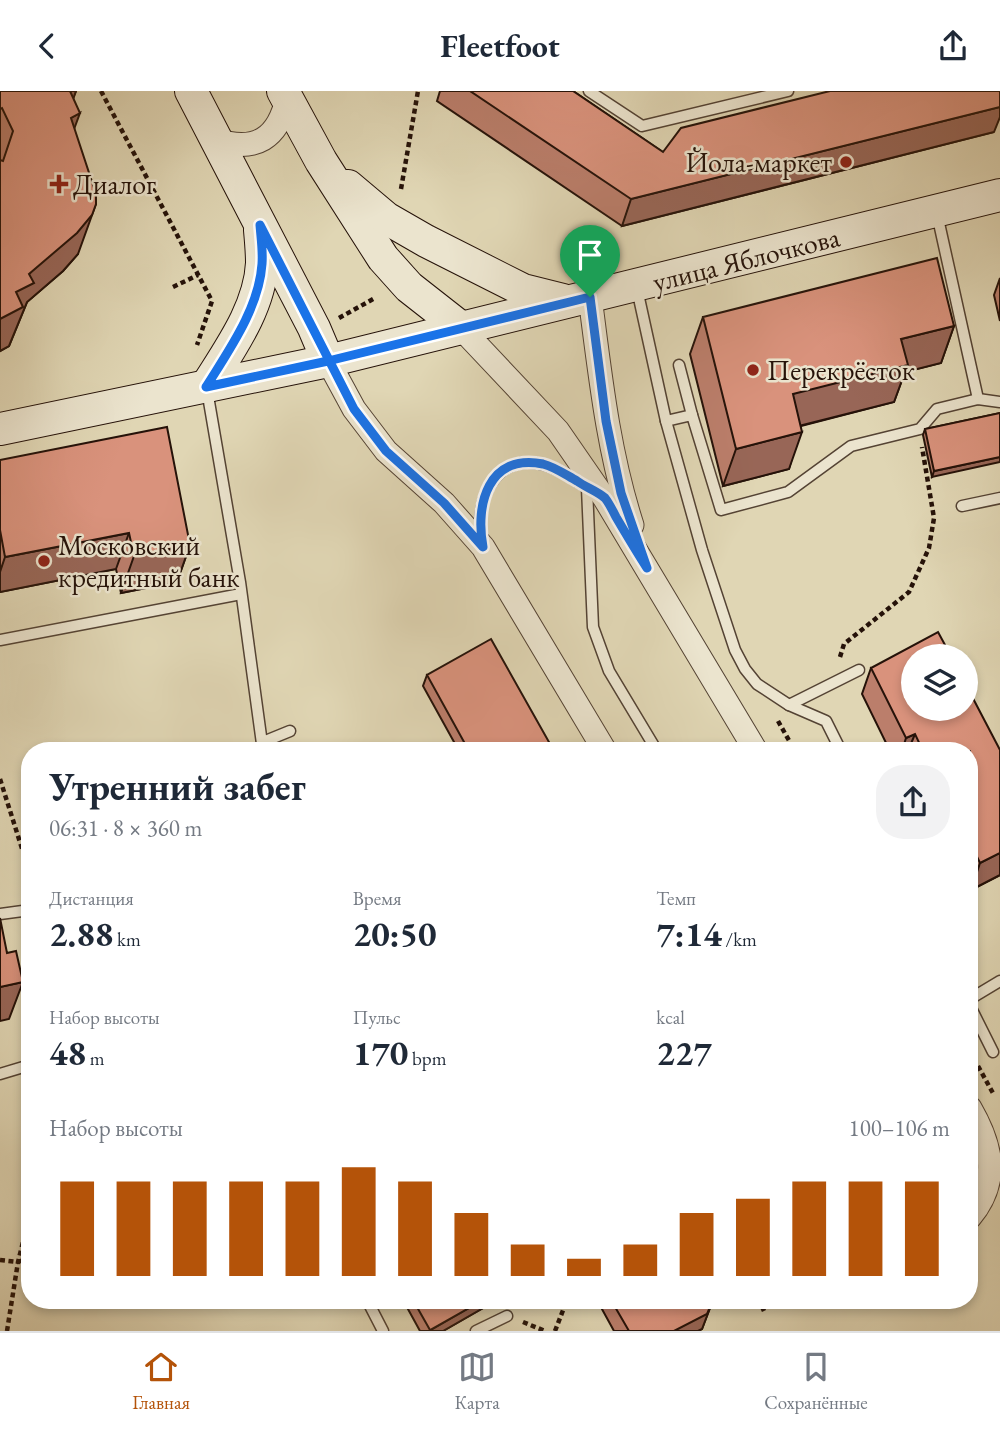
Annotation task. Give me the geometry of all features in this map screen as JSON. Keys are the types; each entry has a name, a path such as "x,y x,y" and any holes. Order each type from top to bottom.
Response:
{"street":[{"path":"191,91 354,409 386,451 444,503 483,547 600,742"},
{"path":"216,140 234,146 254,144 272,134 283,117 288,95"},
{"path":"288,95 321,161 383,258 409,287 460,327 558,431 580,461 596,493 647,568 751,742"},
{"path":"321,161 386,218 426,241 523,290 580,300 621,493 647,568"},
{"name":"улица Яблочкова","path":"0,429 328,361 1000,195"},
{"path":"206,387 230,349 253,303 262,265 260,225"},
{"path":"978,1123 986,1135 993,1162 990,1186 978,1208"}],"lane":[{"path":"589,91 642,126 788,91"},
{"path":"937,211 978,399"},
{"path":"636,286 666,421 702,550 736,650 745,669 757,684 789,705 826,721 836,742"},
{"path":"679,365 721,510 788,492 851,446 920,429 937,409 978,399 1000,402"},
{"path":"206,387 262,742"},
{"path":"666,421 692,415"},
{"path":"483,547 479,527 480,507 492,480 503,471 531,463 546,465 596,493 593,627 609,671 652,742"},
{"path":"962,506 1000,498"},
{"path":"0,640 241,594"},
{"path":"789,705 859,670"},
{"path":"270,742 290,731"},
{"path":"0,914 21,911"},
{"path":"978,994 1000,981"},
{"path":"978,1022 993,1052"},
{"path":"0,1074 21,1068"},
{"path":"372,1309 383,1331"},
{"path":"476,1331 507,1316"}],"path":[{"path":"101,91 212,301 195,344 205,347"},
{"path":"401,189 418,91"},
{"path":"173,287 198,275"},
{"path":"329,323 375,297"},
{"path":"846,676 840,657 844,644 909,592 929,548 934,518 920,429"},
{"path":"0,779 21,846"},
{"path":"978,1066 1000,1104"},
{"path":"7,1331 21,1250"},
{"path":"0,1260 21,1261"},
{"path":"555,1331 564,1309"}],"building":[{"path":"0,91 70,91 80,113 71,118 96,194 96,204 92,215 77,233 29,274 34,283 16,292 23,307 0,319 0,160 3,161 13,131 2,108 0,109"},
{"path":"470,91 573,91 663,152 681,128 830,91 1000,91 1000,107 631,199"},
{"path":"937,258 954,326 901,339 908,365 793,394 802,432 736,449 703,317"},
{"path":"1000,413 1000,457 934,471 925,429"},
{"path":"167,427 190,545 134,556 129,533 5,557 0,530 0,460"},
{"path":"938,632 944,644 916,644"},
{"path":"491,639 549,742 464,742 427,675"},
{"path":"901,652 901,721 978,721 978,708 1000,750 1000,853 980,863 978,859 978,742 919,742 915,734 906,738 871,668"},
{"path":"0,918 7,953 16,951 21,982 0,987"},
{"path":"418,1309 467,1309 430,1330"},
{"path":"616,1309 709,1309 707,1314 674,1331 629,1331"}],"place":[{"name":"Йола-маркет","path":"846,162"},
{"name":"Диалог","path":"59,184"},
{"name":"Перекрёсток","path":"753,370"},
{"name":"Московский кредитный банк","path":"44,561"}],"route":[{"path":"590,297 328,361 206,387 230,349 253,303 262,265 260,225 314,328 328,361 354,409 386,451 444,503 483,547 479,527 484,493 492,480 503,471 531,463 546,465 559,471 605,499 647,568 621,493 606,421 590,297"}]}
